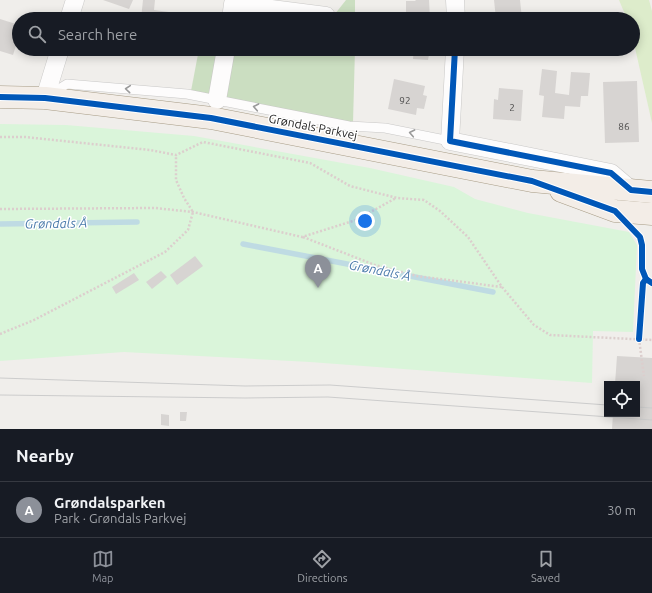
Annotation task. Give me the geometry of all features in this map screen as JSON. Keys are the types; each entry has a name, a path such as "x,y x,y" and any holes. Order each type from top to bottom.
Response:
{"main road":[{"name":"Grøndals Parkvej","path":"0,97 45,98 211,118 647,202"},
{"name":"Grøndals Parkvej","path":"532,181 615,211 647,202"}],"street":[{"path":"71,12 75,0"},
{"path":"455,0 456,12"},
{"path":"232,12 234,4 295,12"},
{"path":"45,98 58,56"},
{"path":"217,100 225,56"},
{"path":"450,141 455,56"},
{"name":"Grøndals Parkvej","path":"450,141 611,173 647,202"}],"lane":[{"name":"Grøndals Parkvej","path":"45,98 67,84 187,94 349,126 385,128 450,141"}],"path":[{"path":"0,137 25,137 150,150 176,155 203,142 310,163 350,186 397,198 424,200 440,211 468,237 502,288 534,325 550,334 652,340"},
{"path":"0,334 34,320 164,252 188,230 193,212 184,198 176,180 176,155"},
{"path":"302,237 356,220 397,198"},
{"path":"0,209 155,208 193,212 302,237 375,265 416,276 502,288"},
{"path":"640,332 639,339 644,376"}],"green space":[{"path":"346,0 355,0 355,12 337,12"},
{"path":"619,0 649,0 652,11 652,123 637,56 640,56 640,12 624,12"},
{"path":"198,56 355,56 353,123 191,91"},
{"path":"0,124 66,125 194,136 370,168 454,187 475,199 528,213 629,232 637,245 633,332 593,331 592,383 310,362 124,352 0,361"}],"building":[{"path":"103,0 133,0 129,9"},
{"path":"143,0 155,0 154,10 169,12 142,12"},
{"path":"429,0 430,12 406,12 406,1"},
{"path":"494,0 520,0 521,12 495,12"},
{"path":"0,19 12,23 12,55 0,51"},
{"path":"413,56 429,56 428,60 413,59"},
{"path":"542,69 557,71 555,93 569,95 571,72 590,73 588,96 581,96 580,107 565,106 564,119 542,117 544,96 539,95"},
{"path":"394,79 425,86 423,95 427,96 424,109 417,108 416,115 388,109"},
{"path":"637,81 639,142 605,143 603,82"},
{"path":"499,88 523,90 521,121 493,119 494,99 498,100"},
{"path":"195,256 203,266 177,285 170,275"},
{"path":"161,271 167,277 152,289 146,282"},
{"path":"134,273 139,280 116,294 112,287"},
{"path":"617,356 652,358 652,429 612,429 613,417 640,417 640,381 615,381"},
{"path":"180,412 187,412 186,421 180,421"},
{"path":"161,414 169,415 169,426 161,425"}],"waterway":[{"name":"Grøndals Å","path":"0,224 137,222"},
{"name":"Grøndals Å","path":"243,244 493,292"}],"tram line":[{"path":"0,378 245,386 330,385 604,405"},
{"path":"0,395 245,398 328,397 652,420"},
{"path":"640,407 652,408"}],"cycle path":[{"path":"455,56 450,141 611,173 631,190 652,192"},
{"path":"0,97 45,98 211,118 532,181 615,211 640,237 642,245 642,269 646,279 652,283"},
{"path":"639,339 643,283 646,279"}],"place":[{"name":"Grøndalsparken","path":"318,288"}]}
